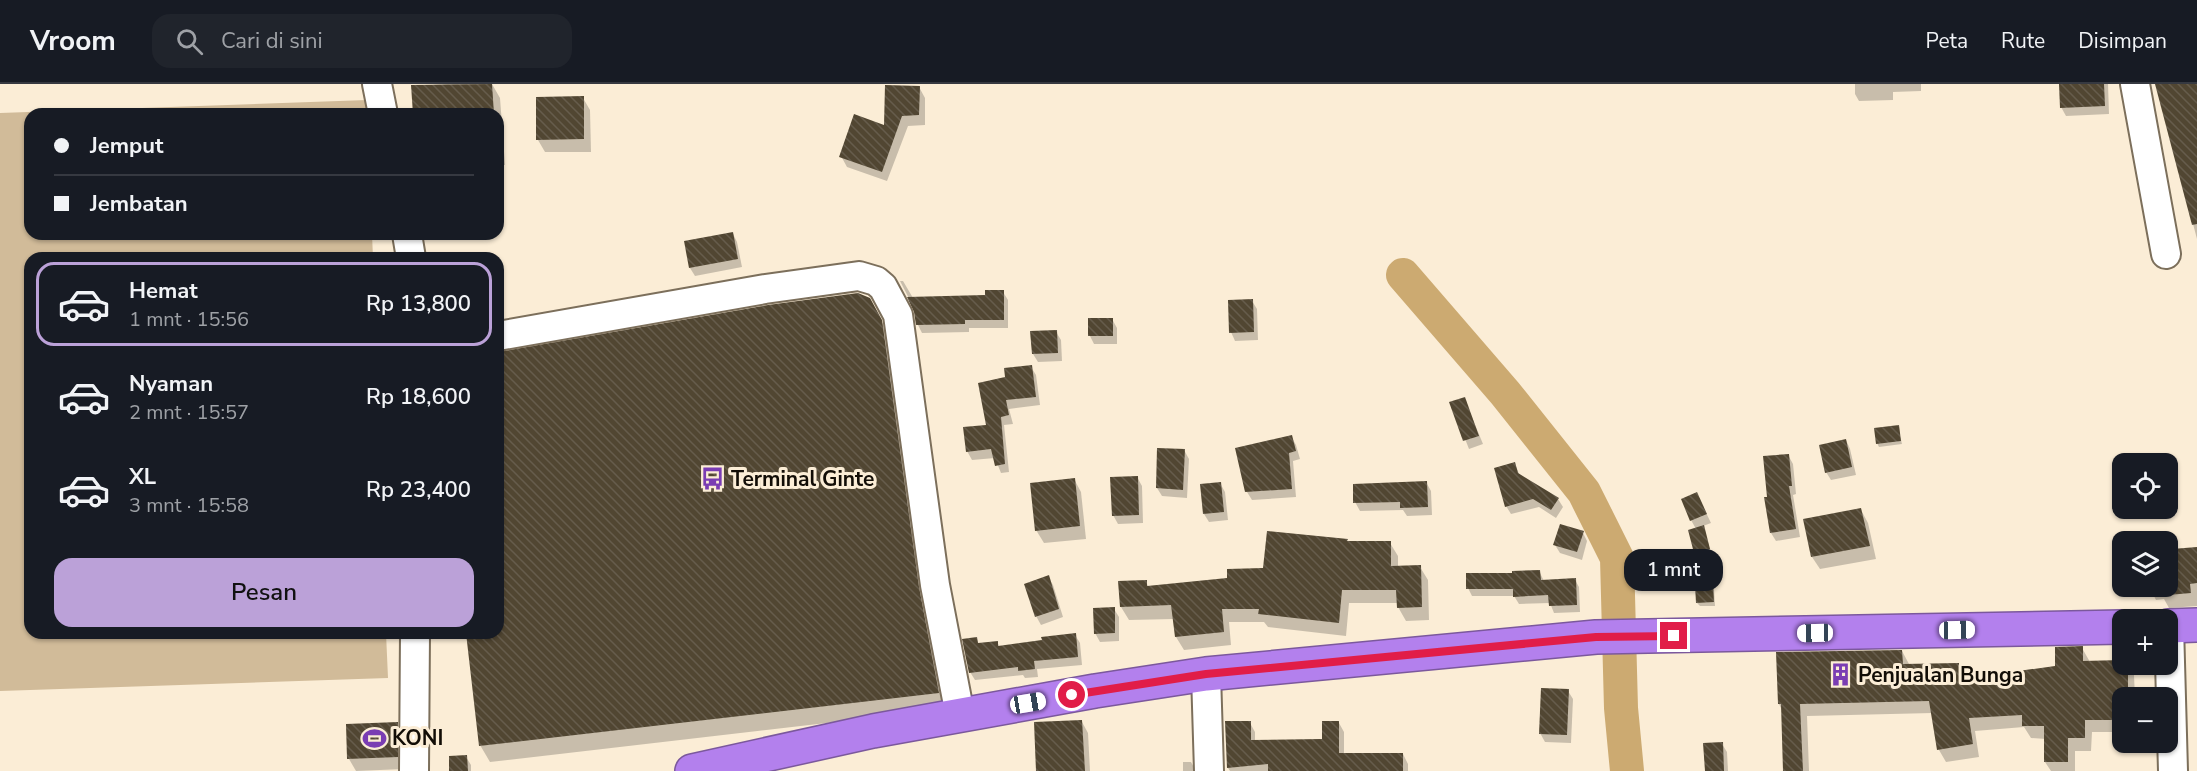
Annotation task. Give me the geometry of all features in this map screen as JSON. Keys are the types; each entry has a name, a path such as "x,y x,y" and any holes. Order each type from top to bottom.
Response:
{"highway":[{"path":"692,771 873,731 1095,691 1206,674 1596,637 2112,627"}],"street":[{"path":"377,84 382,108"},
{"path":"2135,84 2166,254"},
{"path":"504,335 776,287 859,276 876,280 890,296 898,315 935,585 960,715"},
{"path":"414,771 415,639"},
{"path":"1206,674 1209,771"},
{"path":"2173,771 2176,675"}],"shaded area":[{"path":"367,100 368,108 141,108"},
{"path":"24,112 24,240 372,240 373,252 24,252 24,639 386,639 388,678 0,691 0,113"}],"building":[{"path":"492,84 494,108 413,108 411,85"},
{"path":"2059,84 2104,84 2105,106 2060,108"},
{"path":"2155,84 2197,84 2197,224 2192,225"},
{"path":"885,85 920,86 919,115 902,116 882,172 839,157 854,114 884,125"},
{"path":"584,96 584,139 536,140 536,97"},
{"path":"733,232 738,259 689,268 684,241"},
{"path":"985,290 1004,290 1004,320 965,320 965,324 916,325 914,312 907,297 985,295"},
{"name":"Terminal Ginte","path":"858,293 870,298 882,320 919,587 939,693 479,746 467,639 504,639 504,351 768,305"},
{"path":"1253,299 1254,332 1229,333 1228,300"},
{"path":"1088,318 1113,318 1113,336 1088,336"},
{"path":"1057,330 1058,353 1032,354 1030,331"},
{"path":"1032,365 1036,397 1006,400 1009,415 1001,417 1005,464 995,466 991,449 966,452 963,427 986,425 978,383 1005,377 1004,368"},
{"path":"1465,397 1479,436 1463,441 1449,402"},
{"path":"1899,425 1901,441 1876,444 1874,428"},
{"path":"1292,435 1296,451 1289,453 1292,489 1245,492 1235,448"},
{"path":"1846,439 1852,467 1825,473 1819,445"},
{"path":"1157,448 1185,449 1183,490 1156,488"},
{"path":"1789,454 1792,486 1789,486 1796,529 1770,533 1764,497 1767,497 1763,456"},
{"path":"1515,462 1518,473 1559,498 1551,510 1533,499 1505,507 1494,468"},
{"path":"1138,476 1139,515 1112,516 1110,477"},
{"path":"1075,478 1080,526 1035,531 1030,483"},
{"path":"1427,481 1428,507 1400,508 1400,502 1353,503 1353,484"},
{"path":"1221,482 1224,512 1203,514 1200,484"},
{"path":"1697,492 1707,514 1690,521 1681,499"},
{"path":"1861,508 1870,546 1811,557 1803,519"},
{"path":"1560,524 1584,531 1577,552 1553,545"},
{"path":"1704,525 1710,549 1694,553 1688,530"},
{"path":"1267,531 1348,539 1347,541 1391,541 1391,566 1421,565 1422,607 1397,608 1396,590 1342,590 1339,623 1258,614 1259,609 1222,609 1224,632 1175,637 1171,605 1120,607 1118,581 1147,580 1147,586 1227,578 1227,569 1263,568"},
{"path":"2197,547 2197,583 2190,584 2191,593 2178,594 2178,549"},
{"path":"1540,570 1541,580 1576,578 1577,605 1549,606 1548,595 1513,597 1513,589 1466,589 1466,573 1512,573 1512,571"},
{"path":"1049,575 1059,609 1035,617 1024,584"},
{"path":"1713,584 1714,602 1696,603 1695,585"},
{"path":"1115,607 1115,633 1094,634 1093,608"},
{"path":"1076,633 1078,657 1034,661 1035,669 1018,671 1018,667 969,673 962,639 977,637 978,643 998,641 998,646 1042,640 1041,637"},
{"path":"2083,646 2083,661 2112,660 2112,675 2128,675 2128,687 2112,687 2112,720 2085,720 2085,738 2068,738 2068,762 2044,762 2044,726 2022,726 2022,715 1969,718 1973,744 1937,750 1929,701 1800,704 1803,771 1783,771 1781,704 1778,704 1776,652 1902,650 1903,664 1959,663 1959,678 2012,675 2011,672 2055,666 2055,647"},
{"path":"1541,688 1569,689 1567,735 1539,734"},
{"path":"1082,720 1085,771 1036,771 1034,722"},
{"path":"1225,721 1251,721 1251,740 1322,739 1322,721 1339,721 1339,753 1403,753 1403,771 1268,771 1268,764 1227,768"},
{"path":"398,722 398,757 347,759 346,724"},
{"path":"1723,742 1724,771 1705,771 1703,743"},
{"path":"467,755 468,771 449,771 449,756"}],"waterway":[{"path":"1403,275 1505,393 1584,492 1617,558 1621,708 1627,771"}],"place":[{"name":"Terminal Ginte","path":"713,479"},
{"name":"Penjualan Bunga","path":"1840,675"},
{"name":"KONI","path":"374,738"}],"route":[{"path":"1072,695 1206,674 1596,637 1674,636"}]}
